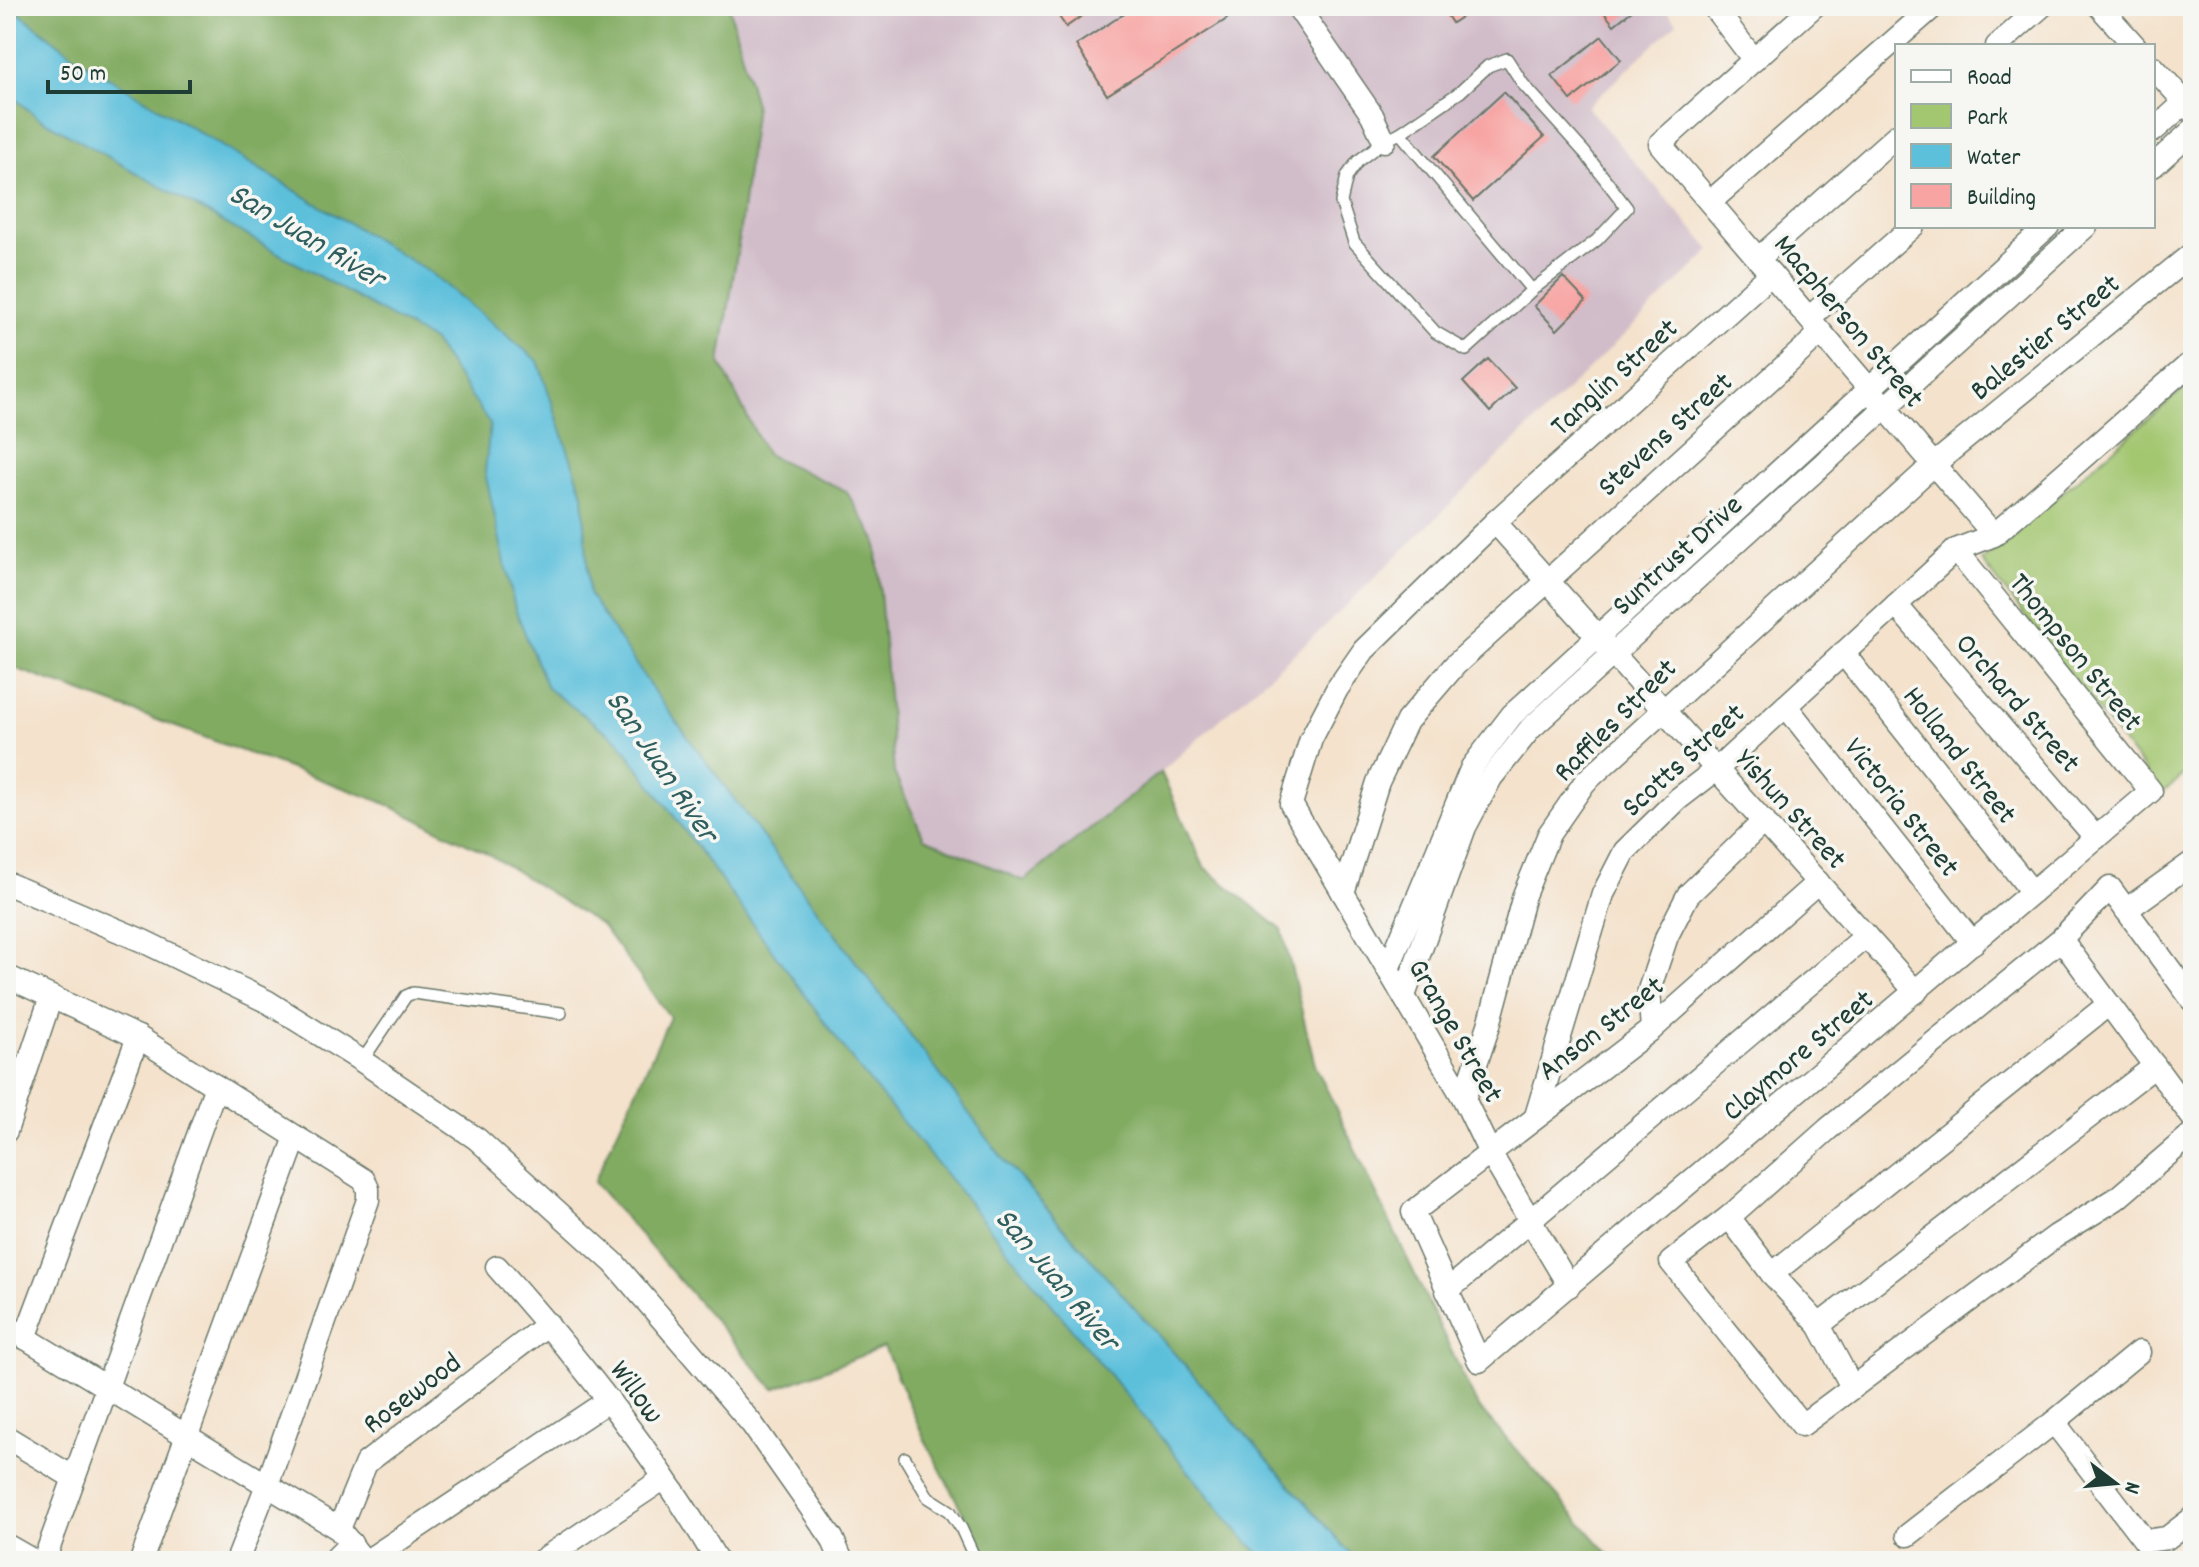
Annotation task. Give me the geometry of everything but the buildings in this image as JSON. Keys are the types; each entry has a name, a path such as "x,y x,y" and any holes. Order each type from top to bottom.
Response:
{"street":[{"path":"1297,6 1372,115 1392,137"},
{"path":"1713,6 1754,60 1811,7"},
{"path":"1710,202 1934,6"},
{"path":"1999,44 2042,6"},
{"path":"2099,6 2126,43"},
{"name":"Macpherson Street","path":"1754,60 1660,144 1994,535"},
{"path":"2155,69 2190,103 2155,129"},
{"path":"2155,164 2193,130"},
{"name":"Tanglin Street","path":"1291,804 1311,739 1337,689 1364,650 1895,137"},
{"name":"Stevens Street","path":"1343,893 1378,782 1407,721 1455,665 1815,326 1911,228"},
{"name":"Suntrust Drive","path":"1388,969 1472,767 1512,715 2046,228"},
{"name":"Suntrust Drive","path":"1404,996 1465,827 1491,778 1530,729 2084,228"},
{"name":"Balestier Street","path":"1933,465 2193,253"},
{"name":"Scotts Street","path":"1536,1116 1603,894 1625,851 1678,799 1717,769 1956,550 1994,535 2193,361"},
{"name":"Raffles Street","path":"1464,1099 1489,1025 1524,895 1549,834 1585,782 1933,465"},
{"name":"Yishun Street","path":"1495,522 1916,992"},
{"name":"Thompson Street","path":"1956,550 2151,791"},
{"name":"Orchard Street","path":"1896,605 2096,838"},
{"name":"Holland Street","path":"1843,653 2032,892"},
{"name":"Victoria Street","path":"1786,706 1973,943"},
{"name":"Claymore Street","path":"1447,1291 1479,1361 2151,791"},
{"name":"Grange Street","path":"1291,804 1464,1099 1489,1151 1569,1286"},
{"path":"1652,1029 1649,990 1667,936 1688,895 1764,821"},
{"path":"2126,910 2193,862"},
{"name":"Anson Street","path":"1447,1291 1413,1212 1652,1029 1818,882"},
{"path":"6,883 143,941 268,1002 477,1139 614,1263 752,1424 832,1538 842,1561"},
{"path":"2193,1001 2185,975 2110,888 2061,939 1671,1262 1802,1425 2056,1236 2116,1199 2193,1133"},
{"path":"1447,1291 1866,936"},
{"path":"2061,939 2193,1118"},
{"path":"6,976 138,1037 364,1180 368,1189 368,1200 237,1561"},
{"path":"6,1131 51,997"},
{"path":"1772,1274 2109,1004"},
{"path":"138,1037 16,1332 267,1485 355,1549"},
{"path":"1819,1325 2155,1066"},
{"path":"44,1561 216,1086"},
{"path":"141,1561 296,1137"},
{"path":"1729,1217 1772,1274 1819,1325 1852,1387"},
{"name":"Willow","path":"497,1267 609,1400 663,1479 710,1558"},
{"name":"Rosewood","path":"355,1549 366,1463 548,1324"},
{"path":"1908,1535 2139,1352"},
{"path":"333,1561 609,1400"},
{"path":"2054,1422 2145,1541 2167,1538 2193,1518"},
{"path":"6,1437 74,1478"},
{"path":"541,1561 663,1479"},
{"path":"6,1545 34,1561"}],"lane":[{"path":"1507,59 1523,84 1585,153 1627,208 1597,240 1532,290 1466,350 1435,332 1354,242 1341,202 1347,176 1358,161 1392,137 1460,92 1488,66 1507,59"},
{"path":"1392,137 1532,290"},
{"path":"362,1061 406,996 413,993 561,1013"},
{"path":"905,1458 928,1497 950,1511 976,1561"}],"shaded area":[{"path":"6,6 1662,6 1677,23 1587,107 1711,250 1322,629 1161,772 970,949"}],"green space":[{"path":"6,6 729,6 755,105 720,363 766,454 846,491 876,540 894,773 924,838 1024,881 1161,772 1204,867 1282,930 1315,1065 1478,1407 1615,1561 988,1561 925,1440 884,1347 774,1389 594,1182 670,1017 602,926 487,853 382,802 6,665"},
{"path":"2193,381 2193,766 2162,793 1982,561"}],"water":[{"name":"San Juan River","path":"6,6 80,60 431,273 538,361 583,494 589,594 655,693 1004,1160 1357,1561 1267,1561 1239,1533 859,1069 619,741 547,688 515,609 485,472 490,424 433,341 36,116 6,91"}]}
